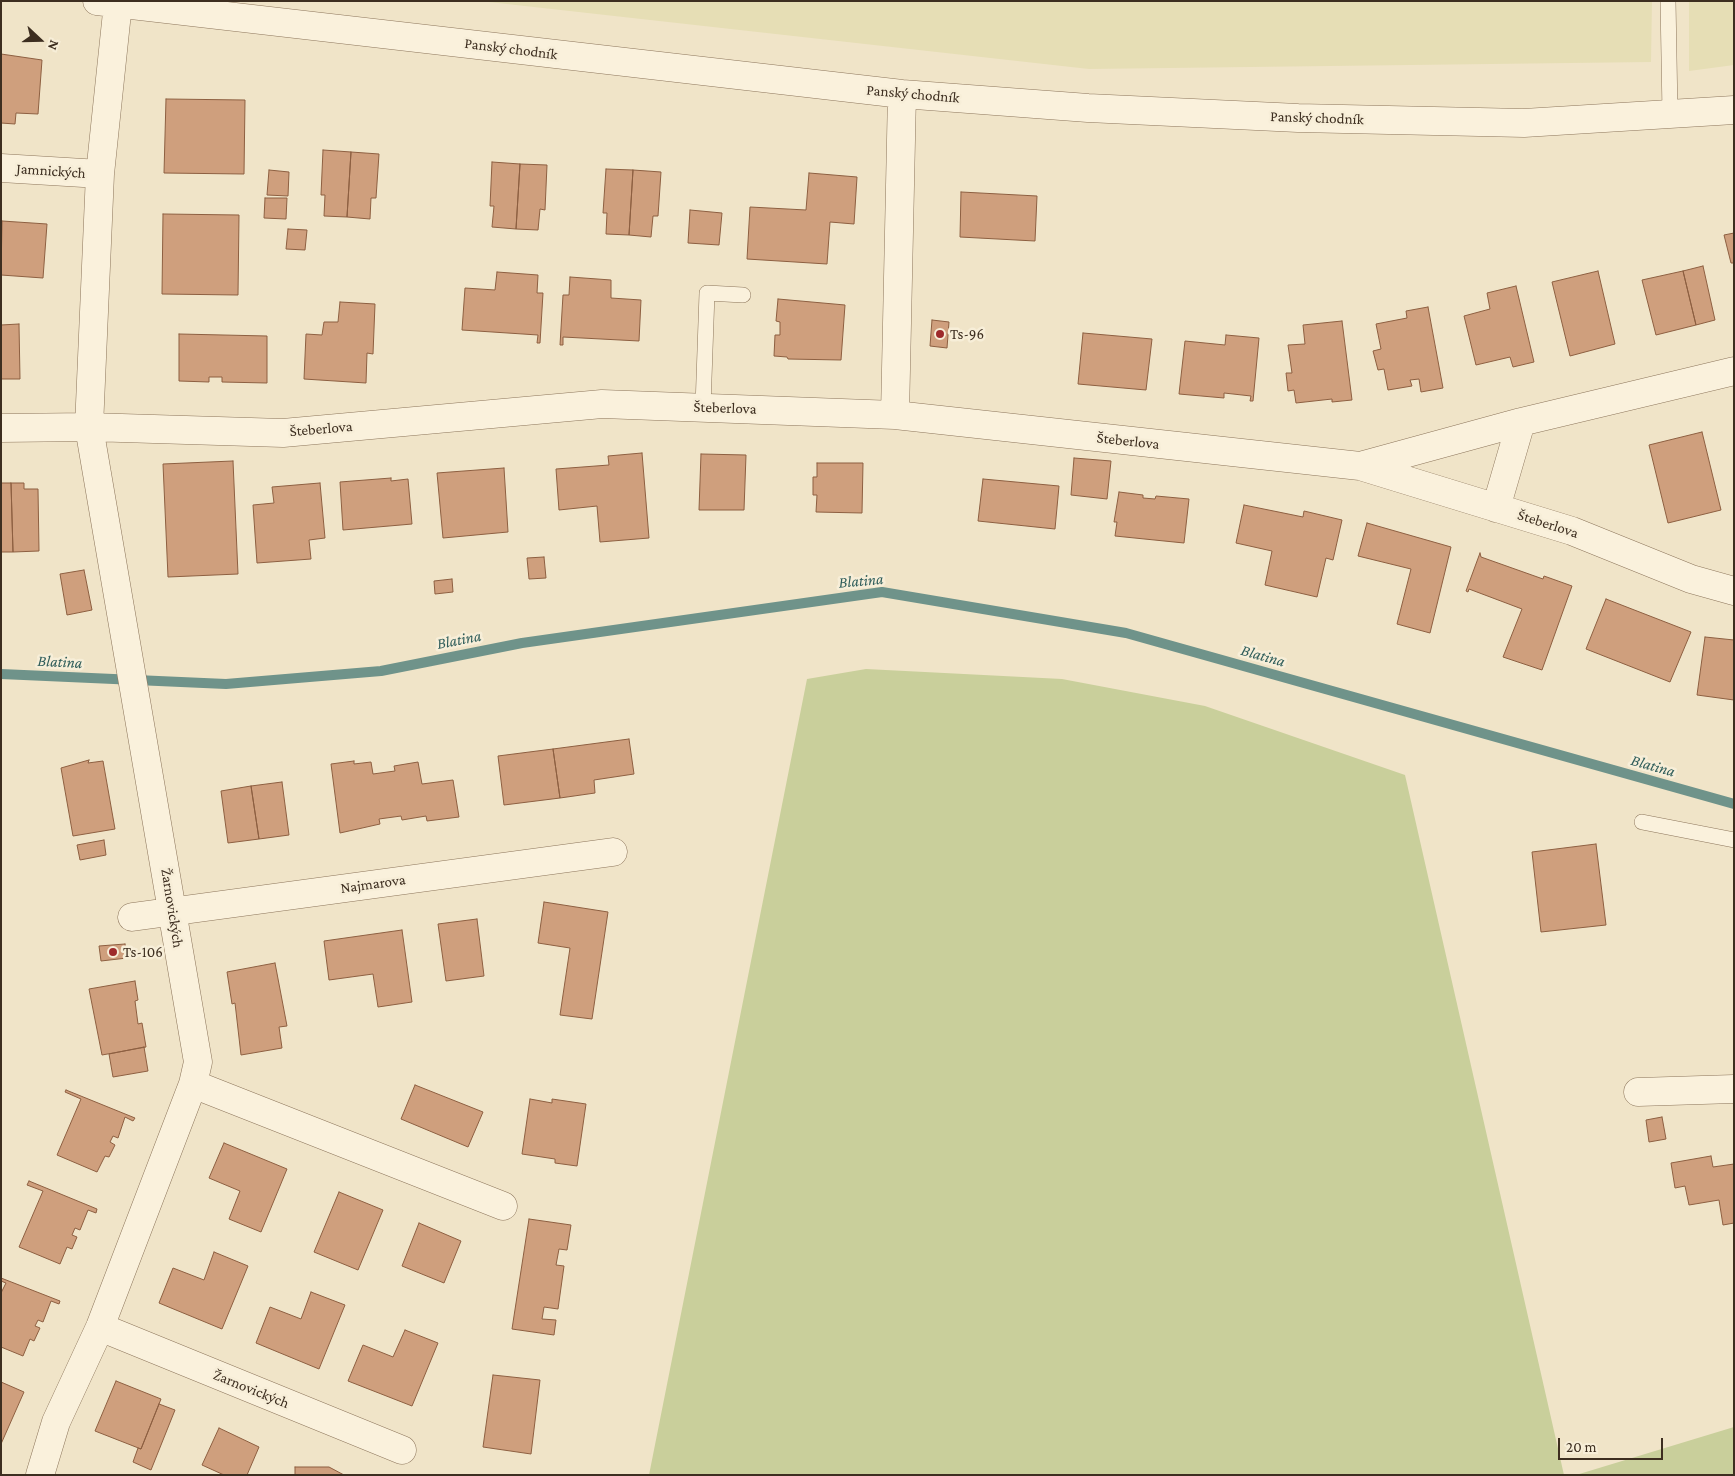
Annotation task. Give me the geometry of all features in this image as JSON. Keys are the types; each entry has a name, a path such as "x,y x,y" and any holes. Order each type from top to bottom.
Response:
{"street":[{"name":"Panský chodník","path":"107,2 902,94 1088,108 1308,118 1524,123 1734,110"},
{"name":"Žarnovických","path":"40,1475 56,1422 100,1327 193,1084 198,1062 126,633 89,427 107,2"},
{"path":"895,415 902,94"},
{"name":"Jamnických","path":"1,168 100,174"},
{"name":"Šteberlova","path":"1360,466 1521,422 1734,371"},
{"name":"Šteberlova","path":"1,428 89,427 283,433 602,404 895,415 1360,466 1572,531 1691,579 1734,591"},
{"path":"1496,508 1521,422"},
{"name":"Najmarova","path":"132,917 613,852"},
{"path":"193,1084 503,1206"},
{"path":"1638,1092 1734,1090"},
{"name":"Žarnovických","path":"100,1327 402,1450"}],"lane":[{"path":"1668,1 1670,113"},
{"path":"703,408 707,293 743,295"},
{"path":"1642,822 1734,840"}],"shaded area":[{"path":"480,1 1652,1 1651,62 1089,69"},
{"path":"1689,1 1734,1 1734,65 1689,71"}],"green space":[{"path":"866,669 1062,679 1205,706 1405,775 1564,1475 649,1475 807,679"},
{"path":"1734,1427 1734,1475 1576,1475"}],"building":[{"path":"1,54 42,60 38,114 16,113 15,124 1,123"},
{"path":"166,99 245,100 244,174 164,173"},
{"path":"323,150 351,152 347,217 324,216 325,195 321,195"},
{"path":"351,152 379,154 376,198 371,198 370,219 347,217"},
{"path":"492,162 520,164 516,229 492,227 494,206 490,206"},
{"path":"520,164 547,165 545,210 540,209 538,230 516,229"},
{"path":"606,169 633,170 629,235 606,234 607,213 603,213"},
{"path":"269,170 289,172 288,196 267,195"},
{"path":"633,170 661,172 658,216 653,216 651,237 629,235"},
{"path":"809,173 857,177 854,224 830,222 827,264 747,259 750,207 806,210"},
{"path":"961,192 1037,196 1035,241 960,237"},
{"path":"265,198 287,198 286,219 264,218"},
{"path":"690,210 722,213 719,245 688,243"},
{"path":"163,214 239,215 238,295 162,294"},
{"path":"2,221 47,224 43,278 1,275"},
{"path":"288,229 307,230 305,250 286,249"},
{"path":"1734,233 1734,263 1731,263 1724,235"},
{"path":"1703,266 1715,320 1696,325 1683,271"},
{"path":"1598,271 1615,344 1570,356 1552,282"},
{"path":"1683,271 1696,325 1656,335 1642,280"},
{"path":"497,272 538,275 537,293 543,293 540,343 537,343 538,335 462,330 465,288 495,290"},
{"path":"570,277 611,280 611,298 641,300 639,341 563,337 563,345 560,345 563,295 569,295"},
{"path":"1516,286 1534,362 1513,367 1510,357 1476,365 1464,316 1490,309 1487,293"},
{"path":"778,299 845,305 841,360 788,359 787,357 774,356 775,335 780,335 780,322 776,321"},
{"path":"340,302 375,304 373,354 367,353 366,383 304,379 306,334 322,335 324,322 338,322"},
{"path":"1428,307 1443,388 1421,392 1419,379 1410,380 1412,386 1388,390 1384,369 1378,370 1373,351 1381,349 1376,324 1407,318 1406,311"},
{"name":"Ts-96","path":"932,320 949,322 947,348 930,346"},
{"path":"1342,321 1352,400 1332,402 1332,399 1296,403 1294,390 1288,391 1286,373 1292,373 1288,345 1305,344 1303,325"},
{"path":"19,324 20,379 1,379 1,325"},
{"path":"1083,333 1152,339 1146,390 1078,384"},
{"path":"179,334 267,336 267,383 222,382 222,377 209,377 209,382 179,381"},
{"path":"1226,335 1259,338 1253,401 1250,401 1251,396 1224,393 1224,398 1179,394 1185,341 1225,345"},
{"path":"1702,432 1721,510 1668,523 1649,445"},
{"path":"642,453 649,538 600,542 597,506 559,510 556,469 609,465 608,456"},
{"path":"701,454 746,455 744,510 699,510"},
{"path":"1074,458 1111,461 1107,499 1071,495"},
{"path":"233,461 238,574 168,577 163,464"},
{"path":"817,463 863,463 862,513 816,512 817,495 813,495 813,477 817,477"},
{"path":"504,468 508,532 443,538 437,473"},
{"path":"391,478 391,481 408,479 412,524 343,530 340,482"},
{"path":"983,479 1059,486 1055,529 978,521"},
{"path":"1,483 11,483 13,552 1,552"},
{"path":"11,483 24,483 24,489 38,489 39,551 13,552"},
{"path":"320,483 325,538 309,540 311,559 257,563 253,505 274,503 272,487"},
{"path":"1119,492 1143,495 1143,498 1155,499 1156,496 1189,499 1184,543 1115,536 1117,522 1114,522"},
{"path":"1244,505 1303,517 1304,511 1342,520 1333,560 1326,558 1317,597 1265,585 1272,551 1236,543"},
{"path":"1367,523 1451,547 1430,633 1397,624 1411,569 1358,556"},
{"path":"1480,553 1481,557 1543,579 1544,576 1572,586 1542,670 1503,657 1522,609 1469,589 1468,592 1466,591"},
{"path":"544,557 546,578 529,579 527,558"},
{"path":"84,570 92,610 67,615 60,574"},
{"path":"452,579 453,592 435,594 434,581"},
{"path":"1606,599 1691,632 1670,682 1586,649"},
{"path":"1705,637 1734,640 1734,700 1697,695"},
{"path":"629,739 634,774 594,780 595,793 560,798 553,749"},
{"path":"553,749 560,798 504,805 498,756"},
{"path":"89,760 88,763 103,761 115,829 73,836 61,768"},
{"path":"354,761 354,764 371,762 373,774 395,771 394,766 418,762 422,784 453,780 459,817 427,821 426,816 402,820 401,816 379,819 380,824 340,833 331,764"},
{"path":"282,782 289,835 259,839 251,786"},
{"path":"251,786 259,839 228,843 221,791"},
{"path":"104,840 106,855 80,860 77,845"},
{"path":"1596,844 1606,925 1541,932 1532,852"},
{"path":"544,902 608,912 592,1019 560,1015 570,948 538,943"},
{"path":"477,919 484,976 446,981 438,924"},
{"path":"402,930 412,1002 378,1007 373,974 329,980 324,941"},
{"name":"Ts-106","path":"125,944 127,958 101,961 99,946"},
{"path":"275,963 287,1026 279,1027 282,1048 241,1055 235,1003 232,1004 227,972"},
{"path":"135,981 138,1000 135,1001 138,1024 142,1023 146,1047 102,1055 89,989"},
{"path":"144,1047 148,1071 113,1077 109,1054"},
{"path":"415,1085 483,1112 468,1147 401,1119"},
{"path":"66,1090 135,1118 133,1121 125,1117 118,1138 113,1136 110,1142 115,1145 109,1157 105,1156 97,1172 57,1155 81,1099 65,1092"},
{"path":"530,1099 552,1103 552,1099 586,1104 577,1166 555,1163 555,1159 522,1154"},
{"path":"1662,1117 1666,1139 1649,1142 1646,1120"},
{"path":"224,1143 287,1169 261,1232 229,1219 240,1191 209,1178"},
{"path":"1711,1156 1713,1167 1734,1164 1734,1223 1723,1225 1719,1200 1689,1205 1685,1186 1675,1188 1671,1163"},
{"path":"29,1181 97,1209 96,1213 88,1210 80,1230 75,1228 72,1235 77,1237 72,1249 67,1247 60,1264 19,1247 43,1191 27,1185"},
{"path":"339,1192 383,1210 358,1270 314,1252"},
{"path":"529,1219 571,1225 567,1250 559,1249 556,1265 564,1266 558,1309 544,1307 542,1319 556,1320 554,1335 512,1329"},
{"path":"419,1223 461,1241 444,1283 402,1266"},
{"path":"214,1252 248,1266 222,1329 159,1303 173,1268 204,1280"},
{"path":"1,1278 60,1301 59,1304 51,1301 43,1322 38,1320 35,1326 40,1328 34,1341 30,1339 23,1356 1,1347 1,1293 6,1283 1,1281"},
{"path":"311,1292 345,1305 319,1369 256,1343 270,1307 301,1319"},
{"path":"405,1330 438,1343 412,1406 348,1381 363,1345 393,1357"},
{"path":"493,1375 540,1380 531,1454 483,1447"},
{"path":"116,1381 161,1399 141,1449 95,1431"},
{"path":"1,1382 24,1392 1,1444"},
{"path":"159,1404 175,1410 151,1470 133,1462 138,1448 141,1449"},
{"path":"219,1428 259,1447 247,1475 224,1475 202,1465"},
{"path":"295,1467 329,1467 344,1475 295,1475"}],"waterway":[{"name":"Blatina","path":"1,674 226,684 381,671 522,643 882,592 1126,633 1734,804"}],"place":[{"name":"Ts-96","path":"940,334"},
{"name":"Ts-106","path":"113,952"}]}
